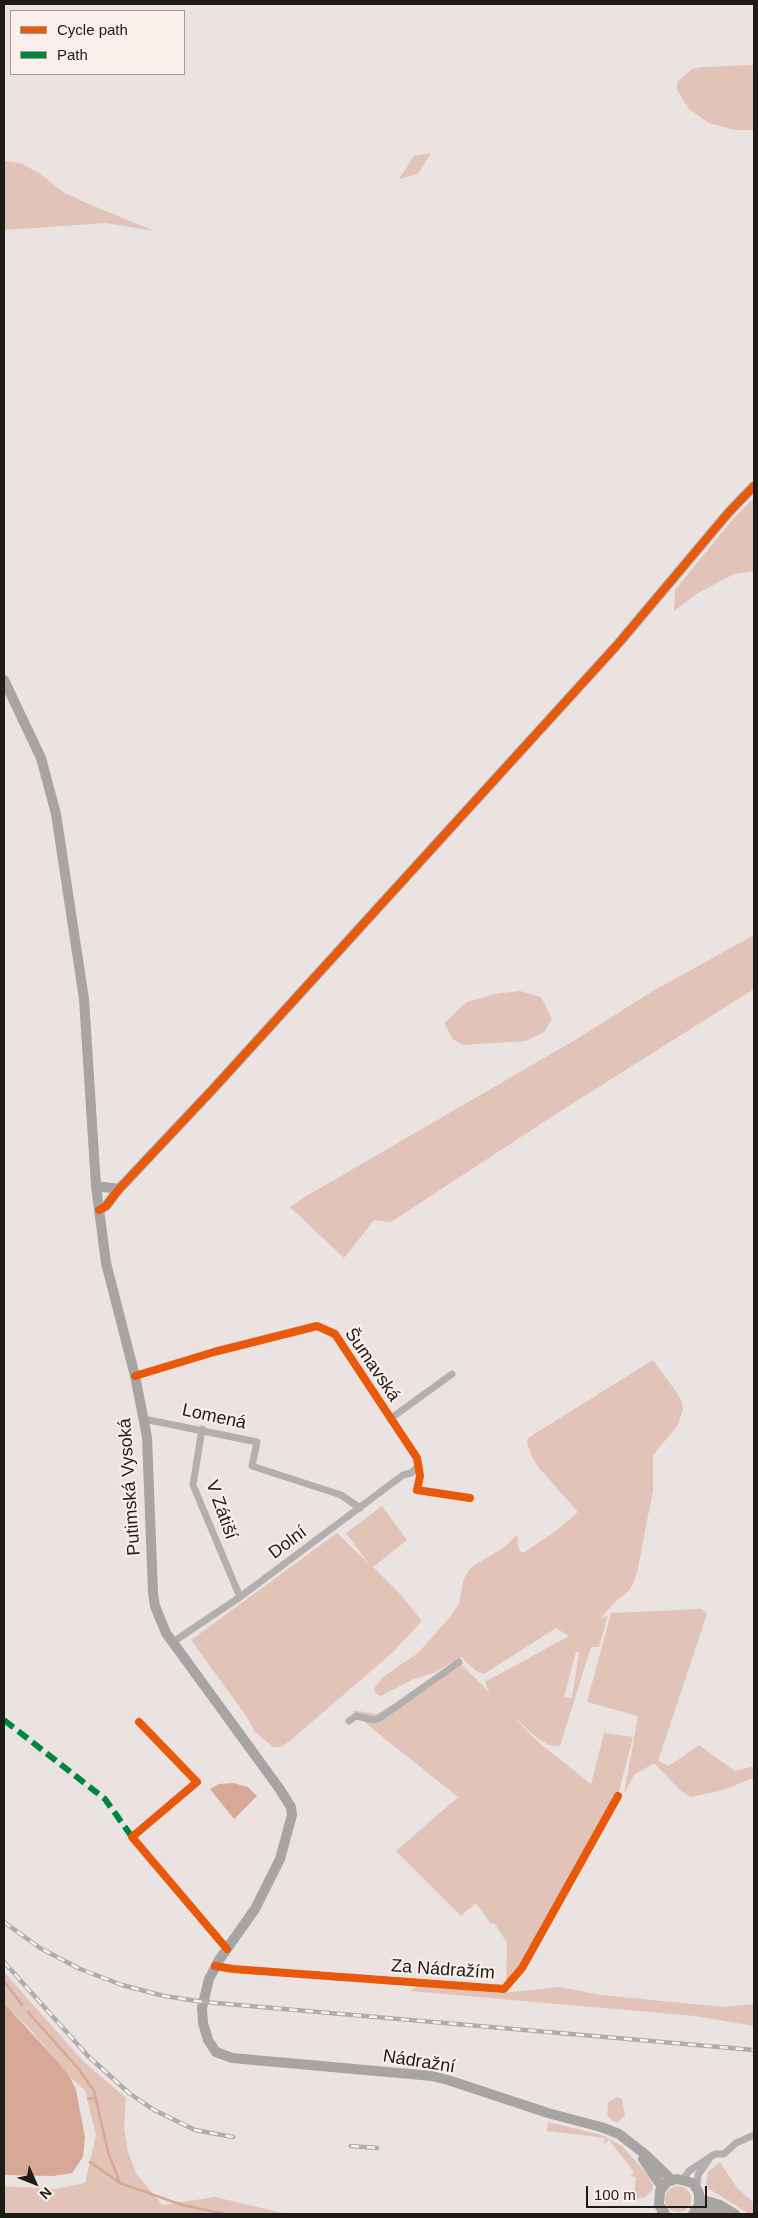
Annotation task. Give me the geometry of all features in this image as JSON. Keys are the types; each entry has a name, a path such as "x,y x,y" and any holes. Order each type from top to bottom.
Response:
{"main road":[{"path":"99,1210 106,1206 119,1189 214,1088 618,644 729,512 754,486"},
{"name":"Putimská Vysoká","path":"4,680 42,758 56,814 84,999 99,1210 112,1292 135,1376 147,1437 153,1593 161,1624 173,1642"},
{"path":"96,1186 119,1189"},
{"path":"173,1642 291,1807 291,1823 280,1859 255,1909 215,1966"},
{"name":"Nádražní","path":"215,1966 207,1985 202,2008 206,2035 213,2050 222,2056 432,2076 448,2080 548,2113 601,2126 630,2142 672,2180"},
{"name":"Nádražní","path":"630,2142 662,2188"},
{"path":"664,2213 659,2202 662,2188 672,2180 683,2179 696,2188 700,2199 694,2212 713,2211 725,2214"},
{"path":"700,2199 720,2205 736,2214"}],"street":[{"name":"Šumavská","path":"135,1376 214,1352 317,1326 335,1334 417,1458 420,1466"},
{"path":"390,1419 452,1374"},
{"name":"Lomená","path":"144,1419 202,1429 257,1442 252,1466 340,1495 360,1508"},
{"name":"V Zátiší","path":"202,1429 193,1485 240,1597"},
{"path":"420,1466 418,1490 470,1498"},
{"name":"Dolní","path":"173,1642 240,1597 403,1475 411,1473 420,1466"},
{"path":"349,1721 356,1716 374,1720 380,1718 459,1662"},
{"path":"139,1722 197,1782 132,1837 227,1949"},
{"name":"Za Nádražím","path":"215,1966 233,1969 504,1989 522,1968 618,1796"},
{"path":"683,2179 689,2171 711,2157 724,2154 736,2143 754,2135"},
{"path":"696,2188 698,2176 711,2157"}],"shaded area":[{"path":"754,65 754,130 735,130 709,123 689,109 677,90 677,82 692,69"},
{"path":"431,153 418,174 399,179 414,156"},
{"path":"4,161 20,163 39,173 63,192 154,231 106,223 4,230"},
{"path":"754,498 754,571 734,574 696,594 674,611 675,590 733,519"},
{"path":"754,935 754,989 556,1114 391,1222 374,1220 344,1258 290,1207 575,1040 653,991"},
{"path":"520,991 541,997 552,1019 544,1032 526,1041 463,1045 453,1039 444,1023 467,1002 495,994"},
{"path":"653,1360 682,1402 683,1409 678,1425 653,1455 653,1490 637,1573 630,1590 615,1602 600,1619 608,1615 599,1647 591,1647 560,1746 549,1745 537,1738 510,1713 538,1742 591,1784 604,1733 633,1737 616,1803 533,1950 506,1984 507,1943 495,1924 490,1923 476,1903 461,1916 396,1851 458,1797 374,1730 352,1710 377,1714 460,1663 490,1693 485,1682 569,1636 556,1628 484,1674 476,1671 461,1657 434,1673 414,1679 381,1696 376,1694 374,1688 383,1677 418,1653 449,1618 459,1604 463,1581 470,1568 503,1548 517,1535 519,1550 523,1553 556,1531 578,1512 540,1469 532,1457 527,1443 528,1438","holes":["576,1652 579,1653 572,1698 564,1697"]},
{"path":"382,1506 407,1540 373,1567 402,1596 422,1621 392,1653 291,1740 281,1747 273,1747 255,1732 247,1717 191,1640 337,1533 369,1564 346,1533"},
{"path":"701,1609 707,1614 658,1761 669,1766 699,1745 735,1771 754,1766 754,1778 720,1791 690,1797 680,1790 654,1763 634,1775 624,1794 638,1716 587,1702 611,1613"},
{"path":"233,1783 248,1787 257,1796 234,1819 210,1789 219,1784"},
{"path":"4,1972 83,2061 126,2098 124,2127 128,2152 136,2173 162,2205 215,2197 287,2214 4,2214 4,2186 55,2189 85,2183 96,2135 85,2090 70,2077 28,2027 4,2003"},
{"path":"418,1986 503,1993 560,1987 601,1995 723,2007 754,2004 754,2026 695,2016 410,1991"},
{"path":"4,2003 58,2062 70,2077 76,2090 85,2137 83,2157 72,2173 53,2176 4,2175"},
{"path":"617,2097 622,2099 625,2116 618,2122 612,2121 607,2114 608,2102"},
{"path":"548,2122 602,2135 622,2146 647,2174 653,2185 652,2191 645,2197 633,2199 631,2197 630,2194 634,2194 636,2177 630,2176 634,2172 609,2140 604,2144 605,2138 547,2131"},
{"path":"720,2162 737,2188 754,2203 754,2214 749,2214 708,2188 706,2183 708,2172"},
{"path":"678,2186 687,2190 691,2199 687,2208 678,2212 669,2208 665,2199 669,2190"}],"waterway":[{"path":"4,1981 22,2005"},
{"path":"28,2012 78,2068 94,2091 108,2152 120,2183"},
{"path":"88,2099 96,2098"},
{"path":"90,2162 120,2183 182,2205 225,2214"}],"railway":[{"path":"4,1922 40,1948 80,1969 122,1985 164,1996 204,2002 754,2050"},
{"path":"4,1962 88,2056 129,2093 154,2110 195,2130 233,2137"},
{"path":"351,2146 377,2148"}],"marked path":[{"path":"4,1720 105,1799 132,1837"}],"cycle path":[{"path":"99,1210 106,1206 119,1189 214,1088 618,644 729,512 754,486"},
{"path":"135,1376 214,1352 317,1326 335,1334 417,1458 420,1476 417,1490 470,1498"},
{"path":"139,1722 197,1782 132,1837 227,1949"},
{"path":"215,1966 233,1969 504,1989 522,1968 618,1796"}]}
